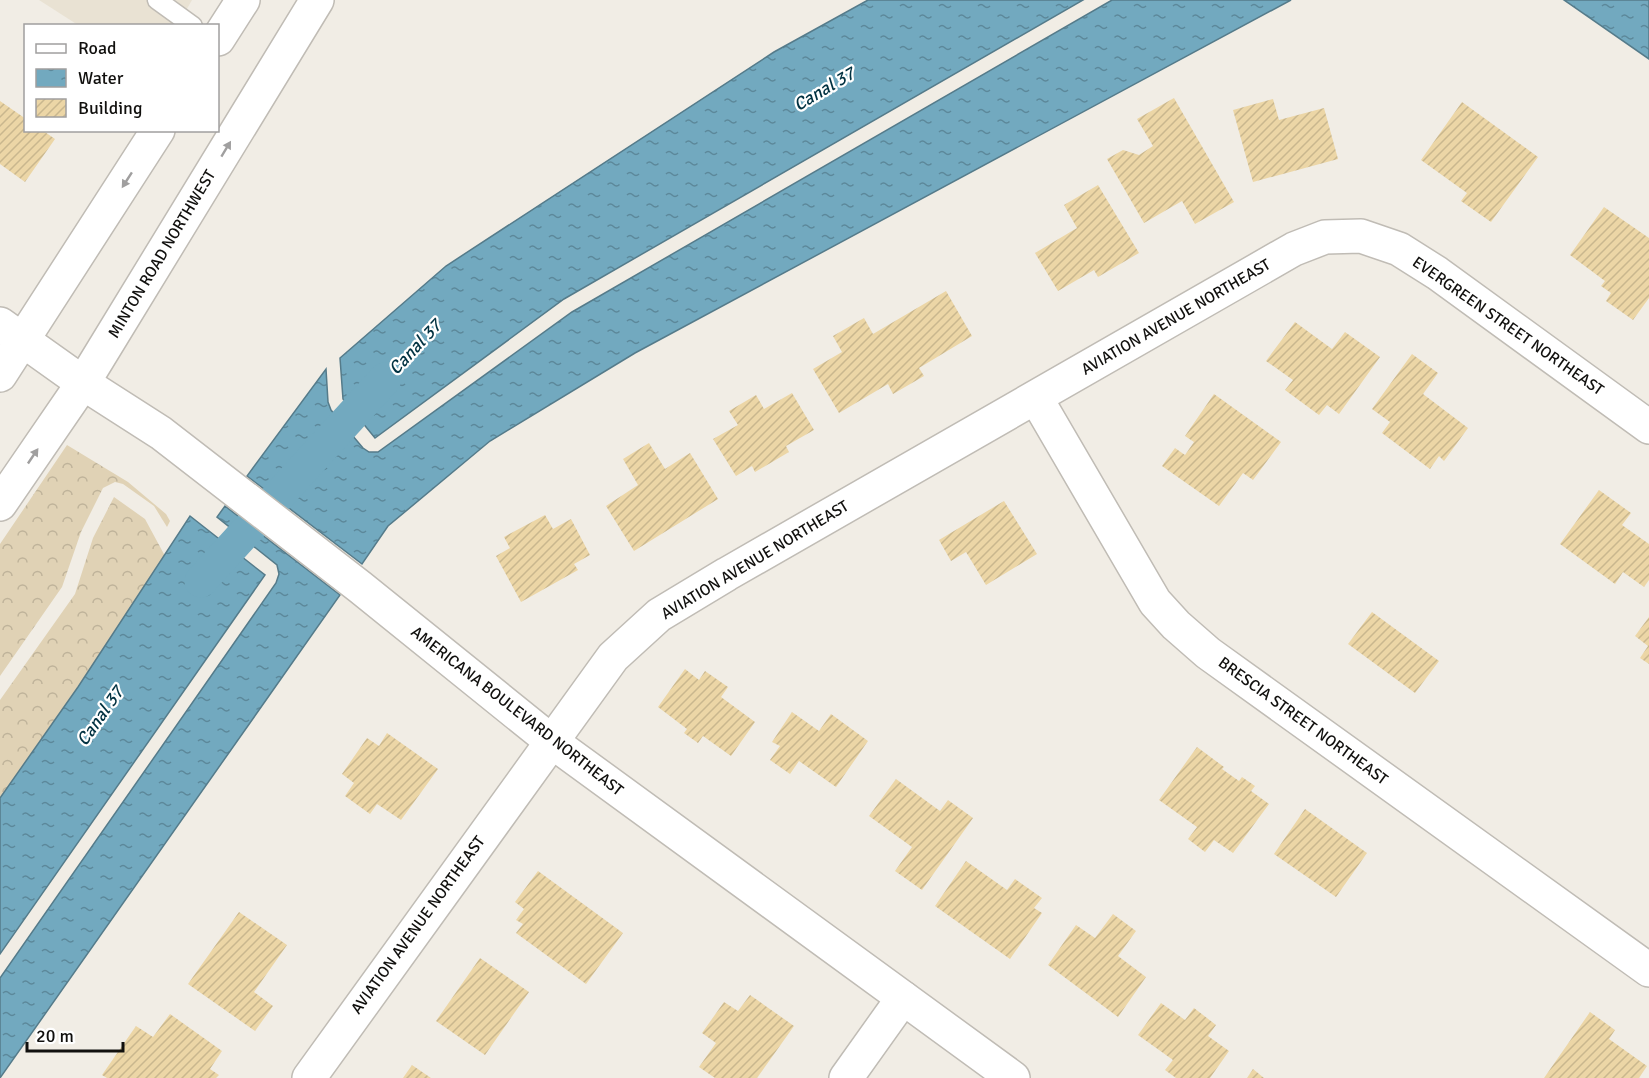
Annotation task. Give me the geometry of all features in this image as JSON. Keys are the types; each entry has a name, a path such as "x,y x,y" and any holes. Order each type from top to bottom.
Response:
{"street":[{"path":"219,37 243,0"},
{"name":"MINTON ROAD NORTHWEST","path":"0,504 83,383 317,0"},
{"path":"0,375 12,332 157,132"},
{"name":"AVIATION AVENUE NORTHEAST","path":"309,1078 613,657 659,615 1294,249 1325,237 1361,236"},
{"name":"EVERGREEN STREET NORTHEAST","path":"1361,236 1398,249 1437,273 1649,427"},
{"name":"AMERICANA BOULEVARD NORTHEAST","path":"12,332 83,383 161,433 360,587 551,741 1013,1078"},
{"name":"BRESCIA STREET NORTHEAST","path":"1036,398 1155,602 1176,625 1218,660 1649,970"},
{"path":"846,1078 903,998"}],"lane":[{"path":"157,0 191,24"}],"shaded area":[{"path":"39,0 192,0 178,24 76,24"}],"green space":[{"path":"67,445 128,482 166,514 170,521 167,527 154,506 123,484 115,482 103,488 81,532 62,587 0,676 0,544"},
{"path":"114,497 145,519 165,556 78,687 0,798 0,700 75,594 93,538"}],"water":[{"path":"868,0 1083,0 564,299 375,438 343,399 340,358 446,266 774,52"},
{"path":"1112,0 1291,0 635,353 490,441 388,526 362,564 247,476 326,369 328,402 331,410 363,448 369,452 378,452 572,312"},
{"path":"1564,0 1649,0 1649,59"},
{"path":"225,506 340,595 0,1078 0,978 276,583 279,574 277,565 217,517"},
{"path":"190,516 265,575 0,954 0,798 78,687"}],"building":[{"path":"1174,98 1234,202 1195,224 1182,201 1144,223 1107,159 1123,150 1139,155 1153,146 1137,119"},
{"path":"1273,99 1279,120 1324,108 1338,159 1253,182 1233,110"},
{"path":"0,101 24,118 24,132 45,132 55,139 25,182 0,164"},
{"path":"1462,102 1538,157 1491,222 1461,201 1467,193 1421,160"},
{"path":"1098,185 1139,253 1098,277 1094,270 1058,291 1035,253 1077,228 1064,205"},
{"path":"1604,207 1649,238 1649,298 1633,320 1606,301 1611,293 1601,286 1605,281 1570,255"},
{"path":"946,291 972,336 919,368 924,376 893,394 888,384 839,413 813,369 842,352 833,336 864,318 873,334"},
{"path":"1295,322 1332,349 1345,332 1380,357 1339,414 1327,405 1319,415 1285,390 1293,380 1266,361"},
{"path":"1412,354 1438,373 1423,394 1468,428 1444,461 1439,456 1430,469 1382,433 1390,422 1372,409"},
{"path":"792,393 814,430 786,446 789,452 755,472 752,466 736,476 713,439 738,425 729,411 756,395 764,409"},
{"path":"1214,394 1281,442 1253,480 1243,473 1219,506 1162,466 1175,448 1185,455 1194,442 1185,436"},
{"path":"649,443 665,469 690,453 718,499 634,551 606,506 638,485 623,459"},
{"path":"1599,490 1631,513 1622,525 1649,544 1649,580 1644,587 1623,572 1615,584 1560,544"},
{"path":"1004,501 1037,554 986,585 966,552 951,561 939,540"},
{"path":"545,515 553,529 571,519 590,555 574,564 578,570 521,602 496,556 510,548 504,537"},
{"path":"1372,612 1439,661 1415,693 1348,644"},
{"path":"1649,617 1649,664 1640,658 1648,646 1635,636"},
{"path":"685,669 699,680 705,671 728,687 721,697 755,722 731,756 703,736 698,743 684,733 687,729 658,707"},
{"path":"792,712 819,731 831,714 868,741 836,787 799,761 790,774 770,760 780,746 772,742"},
{"path":"387,733 438,769 401,820 377,804 370,814 345,796 354,783 342,774 367,738 379,746"},
{"path":"1197,747 1239,781 1242,777 1255,786 1251,791 1269,804 1233,853 1214,840 1205,852 1188,839 1197,827 1159,800"},
{"path":"896,779 940,811 948,800 973,818 922,890 895,871 912,847 869,816"},
{"path":"1305,809 1367,853 1336,897 1274,854"},
{"path":"966,861 1007,890 1015,879 1042,898 1034,908 1042,913 1010,959 935,906"},
{"path":"538,871 623,933 586,984 516,933 523,924 516,920 524,909 515,902"},
{"path":"239,912 287,945 254,992 273,1006 255,1031 188,984"},
{"path":"1113,914 1136,931 1118,956 1146,977 1118,1017 1048,965 1076,925 1095,938"},
{"path":"480,958 529,992 485,1055 436,1021"},
{"path":"750,995 794,1026 757,1078 715,1078 699,1067 716,1043 702,1033 724,1002 738,1011"},
{"path":"1161,1003 1185,1020 1194,1008 1216,1025 1208,1036 1229,1051 1210,1078 1176,1078 1165,1070 1173,1060 1138,1035"},
{"path":"1590,1012 1615,1030 1609,1039 1647,1066 1639,1078 1544,1078"},
{"path":"170,1014 222,1051 210,1069 219,1075 216,1078 107,1078 102,1075 136,1026 153,1037"},
{"path":"412,1065 431,1078 403,1078"},
{"path":"1253,1069 1264,1078 1247,1078"}],"waterway":[{"name":"Canal 37","path":"201,581 385,379"}]}
